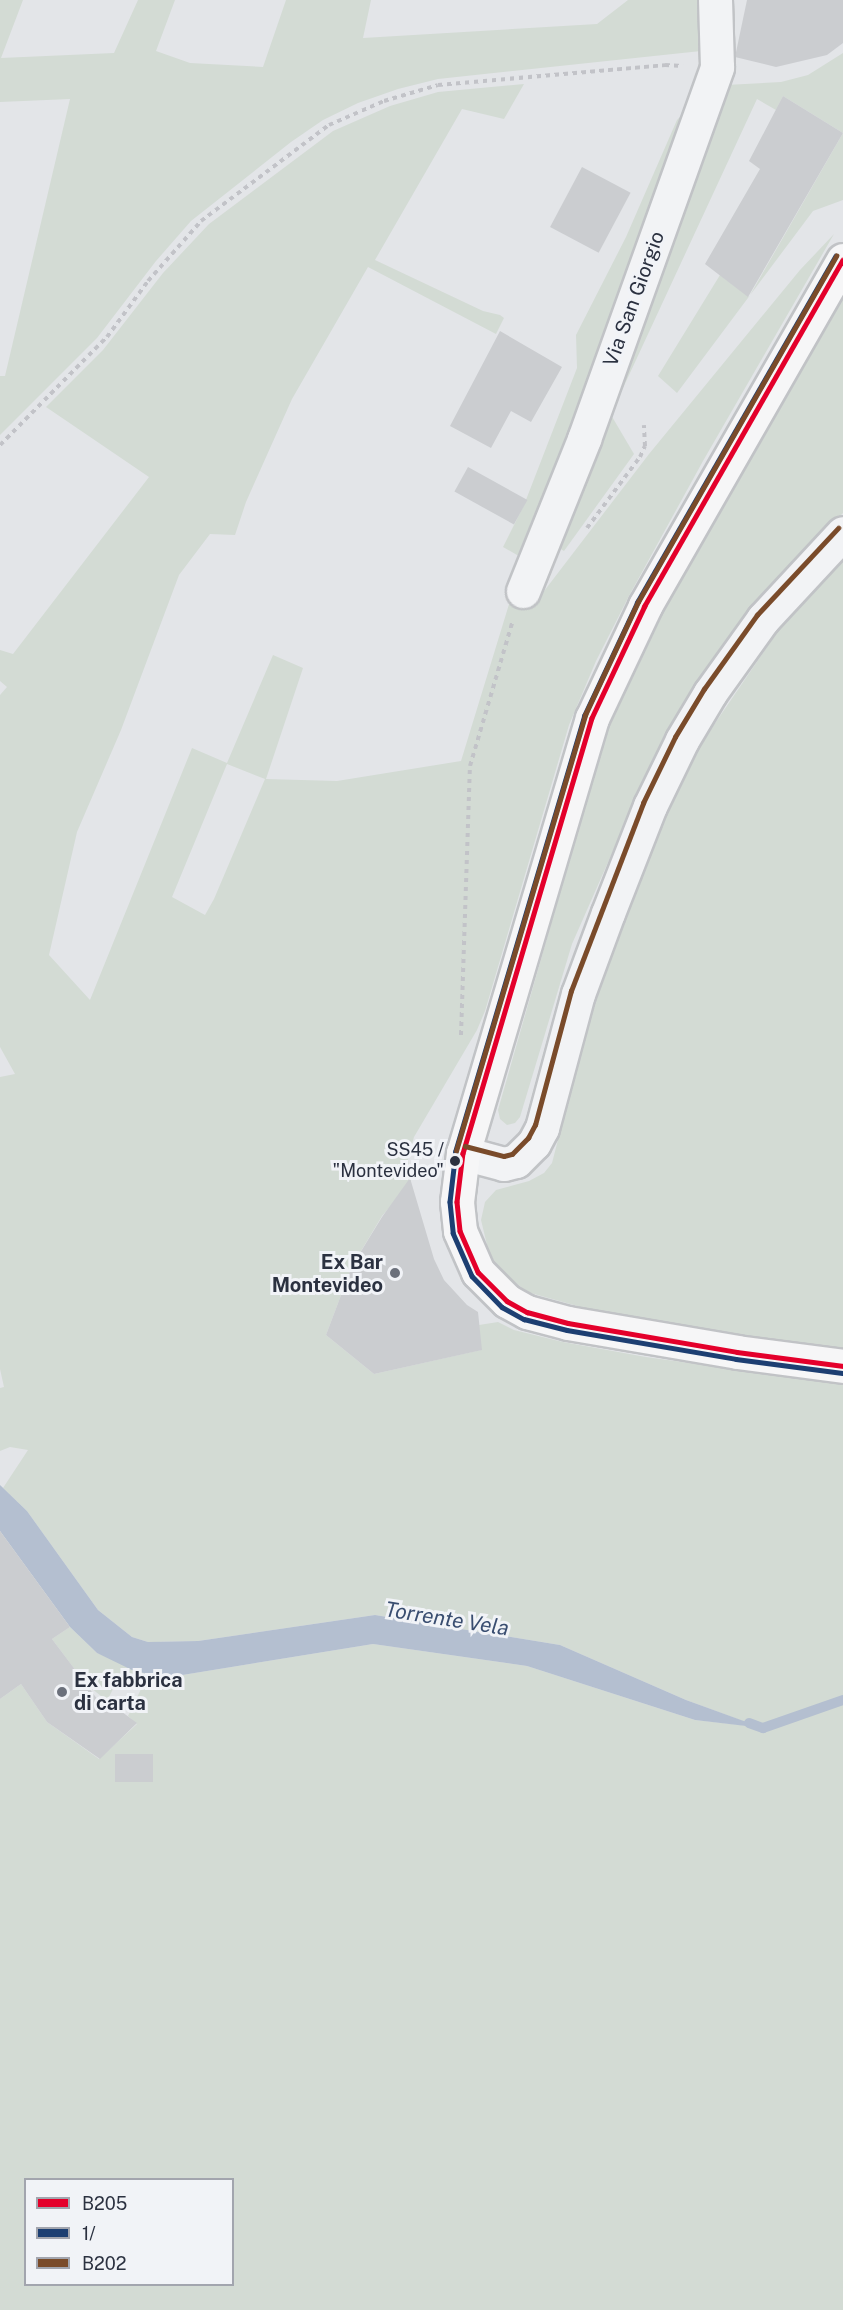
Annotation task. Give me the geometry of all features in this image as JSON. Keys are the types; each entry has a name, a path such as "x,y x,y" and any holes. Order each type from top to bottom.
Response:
{"main road":[{"path":"843,260 645,606 592,718 463,1153 457,1202 460,1231 478,1272 507,1301 527,1311 568,1323 737,1352 843,1366"}],"street":[{"name":"Via San Giorgio","path":"522,591 584,439 717,68 715,0"},
{"path":"463,1153 504,1164 516,1161 534,1143 542,1128 578,994 600,933 650,806 682,740 710,693 763,619 843,533"}],"path":[{"path":"0,445 107,337 148,281 201,221 329,125 384,101 438,85 665,65 717,68"},
{"path":"586,529 640,457 645,446 644,425"},
{"path":"460,1038 470,766 522,591"}],"shaded area":[{"path":"0,0 23,0 1,58 114,53 138,0 175,0 156,51 190,63 263,67 286,0 371,0 363,38 597,24 628,0 702,0 701,51 438,79 398,89 358,103 323,120 291,142 191,221 156,261 97,338 0,435 0,376 5,376 70,99 0,102"},
{"path":"843,53 843,133 783,96 776,110 757,99 617,401 612,386 726,85 781,82 808,75"},
{"path":"524,84 504,119 462,109 375,260 483,311 504,318 496,334 368,267 292,399 246,502 235,535 210,534 179,575 121,730 77,832 49,955 90,1000 192,748 227,763 273,655 303,668 266,779 337,781 461,761 514,588 538,599 649,454 800,270 834,234 703,461 596,661 569,725 485,1011 477,1030 414,1137 408,1159 411,1182 382,1216 352,1266 326,1335 374,1374 481,1350 479,1325 498,1322 514,1330 563,1342 646,1357 791,1377 843,1380 843,2310 0,2310 0,1699 21,1684 47,1722 99,1759 137,1724 128,1716 142,1687 120,1675 107,1701 85,1683 52,1639 70,1627 97,1653 164,1678 373,1644 527,1666 695,1720 759,1727 686,1700 560,1645 375,1615 198,1641 148,1642 132,1637 98,1610 27,1511 3,1488 28,1450 10,1447 0,1451 0,1388 4,1387 0,1369 0,1077 15,1074 0,1047 0,695 7,687 0,681 0,650 13,654 149,477 46,407 103,350 163,273 209,224 333,131 390,106 438,92","holes":["227,764 265,779 205,915 172,897"]},
{"path":"696,100 524,559 503,547 524,505 577,368 576,335 626,237 677,120"},
{"path":"843,133 843,200 813,211 750,295"},
{"path":"720,275 749,297 677,393 658,376"},
{"path":"843,299 843,513 750,611 687,699 657,751 572,944 520,1117 515,1123 507,1125 500,1119 498,1110 611,714 652,632"},
{"path":"611,415 634,454 564,551 551,543"},
{"path":"843,560 843,1352 613,1316 527,1292 498,1268 488,1249 481,1220 485,1202 496,1190 529,1181 544,1173 552,1163 589,1020 620,923 666,811 692,757 780,628"}],"water":[{"path":"0,1485 27,1511 98,1610 132,1637 148,1642 198,1641 375,1615 560,1645 686,1700 763,1728 695,1720 527,1666 373,1644 164,1678 132,1670 97,1653 70,1627 0,1531"}],"building":[{"path":"747,0 843,0 843,43 827,55 776,67 735,57"},
{"path":"783,96 843,133 748,297 705,264 760,169 749,161"},
{"path":"582,167 631,193 599,253 550,227"},
{"path":"500,331 562,367 531,422 511,411 491,448 450,426"},
{"path":"468,467 527,500 514,524 454,491"},
{"name":"Ex Bar Montevideo","path":"410,1178 434,1259 444,1280 467,1305 478,1312 482,1350 374,1374 326,1335 352,1266 382,1217"},
{"path":"0,1531 70,1627 52,1639 104,1708 107,1701 137,1723 100,1759 47,1722 21,1684 0,1699"},
{"path":"115,1754 153,1754 153,1782 115,1782"}],"waterway":[{"name":"Torrente Vela","path":"749,1723 763,1728 843,1700"}],"transit line":[{"name":"1/","path":"836,256 638,602 585,715 456,1151 450,1202 453,1233 472,1276 502,1307 524,1319 567,1330 736,1359 842,1373"},
{"name":"B202","path":"456,1151 585,715 638,602 836,256"},
{"name":"B205","path":"843,260 645,606 592,718 463,1153 457,1202 460,1231 478,1272 507,1301 527,1312 568,1323 737,1352 843,1366"},
{"name":"B202","path":"465,1146 504,1156 512,1154 528,1138 535,1125 571,991 643,803 675,737 704,689 757,615 838,528"}],"place":[{"name":"SS45 / \"Montevideo\"","path":"455,1161"},
{"name":"Ex Bar Montevideo","path":"395,1273"},
{"name":"Ex fabbrica di carta","path":"62,1692"}]}
